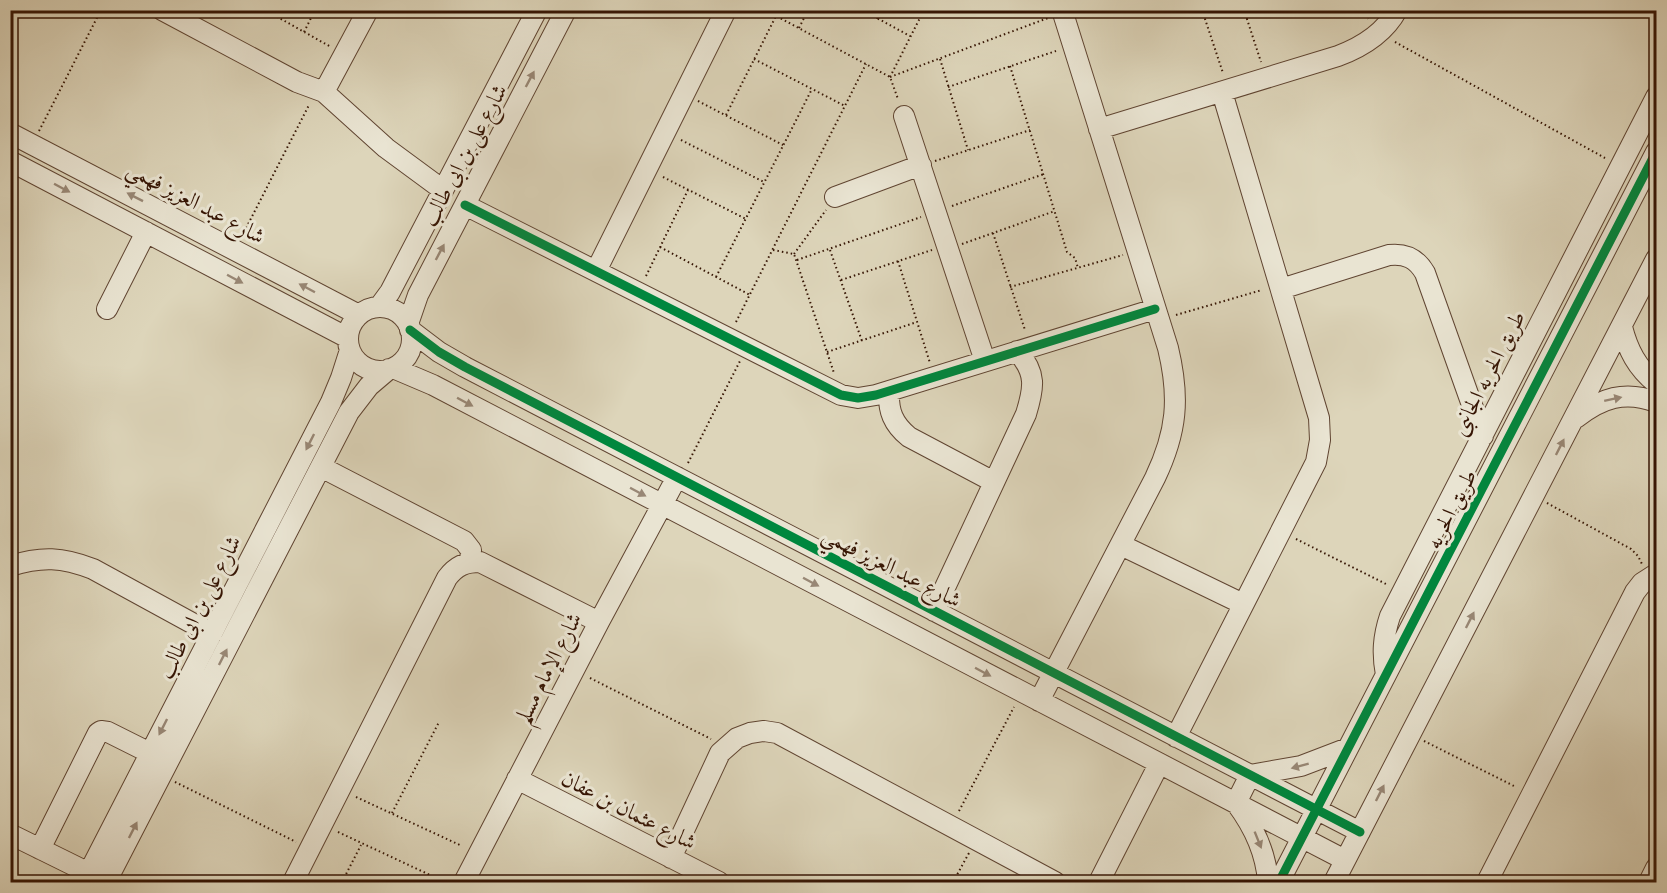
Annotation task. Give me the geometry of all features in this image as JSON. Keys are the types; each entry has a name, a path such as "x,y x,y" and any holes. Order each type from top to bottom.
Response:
{"street":[{"path":"162,10 297,82 320,91 386,148 443,190"},
{"path":"320,91 368,10"},
{"name":"شارع على بن ابى طالب","path":"379,307 385,301 537,10"},
{"name":"شارع على بن ابى طالب","path":"409,327 413,306 566,10"},
{"path":"596,271 726,10"},
{"path":"1099,129 1338,56 1360,47 1380,33 1397,10"},
{"path":"1030,696 1053,673 1167,454 1174,428 1176,401 1174,374 1157,315 1062,11"},
{"path":"1176,736 1316,462 1320,440 1319,418 1225,91"},
{"name":"طريق الحريه الجانبى","path":"1386,675 1383,656 1384,635 1390,616 1656,98"},
{"path":"904,116 985,361"},
{"name":"شارع عبد العزيز فهمي","path":"10,133 359,315"},
{"name":"طريق الحريه","path":"1279,882 1656,152"},
{"path":"10,161 319,323 349,344 359,363 366,368 391,369 433,385 1345,860"},
{"path":"835,197 921,165"},
{"path":"465,205 841,395 858,398 889,391 1024,349 1157,315"},
{"path":"107,309 146,232"},
{"path":"1280,287 1389,255 1398,254 1414,260 1425,273 1483,436"},
{"path":"1334,882 1656,259"},
{"path":"400,272 410,282 424,284"},
{"path":"319,323 329,314 332,300"},
{"path":"349,344 351,325 365,311 379,307 399,314 409,327 411,345 405,359 391,369"},
{"name":"شارع عبد العزيز فهمي","path":"409,327 449,359 1360,832"},
{"path":"1622,327 1626,345 1635,361 1656,383"},
{"name":"شارع على بن ابى طالب","path":"86,878 331,402 341,378 349,344"},
{"path":"934,611 1026,414 1033,387 1024,349"},
{"path":"433,385 438,370 449,359"},
{"name":"شارع على بن ابى طالب","path":"106,882 349,412 360,396 391,369"},
{"path":"889,391 888,404 891,417 898,429 994,482"},
{"path":"1574,420 1591,406 1611,398 1633,396 1656,402"},
{"path":"331,402 343,406 349,412"},
{"path":"321,467 465,541 471,550 470,562"},
{"name":"شارع الإمام مسلم","path":"464,882 599,622 678,478"},
{"path":"1121,545 1244,604"},
{"path":"10,566 27,560 49,558 72,561 212,634"},
{"path":"293,882 447,578 460,565 480,562 489,565 599,622"},
{"path":"1487,882 1649,579"},
{"path":"183,689 201,698"},
{"path":"671,858 720,753 737,738 764,731 777,733 1055,882"},
{"path":"40,849 98,733 108,732 150,753"},
{"path":"1236,803 1250,775 1300,766 1348,748"},
{"path":"1099,882 1160,764"},
{"name":"شارع عثمان بن عفان","path":"517,779 719,882"},
{"path":"1236,803 1257,838 1265,861 1268,882"},
{"path":"10,834 40,849 86,878"},
{"path":"1649,882 1656,868"}],"path":[{"path":"32,144 101,10"},
{"path":"265,10 344,54"},
{"path":"304,32 315,10"},
{"path":"765,10 890,77 904,116"},
{"path":"799,28 808,10"},
{"path":"862,10 911,37"},
{"path":"877,19 881,10"},
{"path":"890,77 924,10"},
{"path":"1202,10 1225,91"},
{"path":"1244,10 1266,78"},
{"path":"1246,18 1269,10"},
{"path":"890,77 1062,11"},
{"path":"726,115 776,16"},
{"path":"1380,33 1621,167"},
{"path":"948,87 1072,45"},
{"path":"754,59 845,106"},
{"path":"940,59 968,150"},
{"path":"728,338 866,64"},
{"path":"1010,66 1067,252 1075,258 1078,268"},
{"path":"716,277 812,89"},
{"path":"236,250 320,91"},
{"path":"685,93 783,145"},
{"path":"921,165 1030,130"},
{"path":"665,132 765,183"},
{"path":"647,170 746,219"},
{"path":"638,292 688,190"},
{"path":"794,254 835,197"},
{"path":"841,280 993,233 1055,211"},
{"path":"993,233 1010,287 1024,349"},
{"path":"660,247 750,295"},
{"path":"830,249 862,341"},
{"path":"772,250 794,254"},
{"path":"1010,287 1137,251"},
{"path":"794,254 841,395"},
{"path":"897,261 934,377"},
{"path":"1157,315 1280,287"},
{"path":"827,352 917,322"},
{"path":"678,478 747,347"},
{"path":"1534,496 1631,549 1638,556 1644,574 1649,579"},
{"path":"1280,531 1402,592"},
{"path":"574,670 726,746"},
{"path":"951,827 1030,696"},
{"path":"392,813 439,722"},
{"path":"1411,735 1532,795"},
{"path":"162,775 309,849"},
{"path":"340,789 478,854"},
{"path":"322,825 445,882"},
{"path":"953,882 976,840"},
{"path":"342,882 361,843"}],"cycle path":[{"path":"1279,882 1656,152"},
{"path":"465,205 841,395 858,398 876,395 1155,309"},
{"path":"410,330 439,352 465,367 1360,832"}]}
